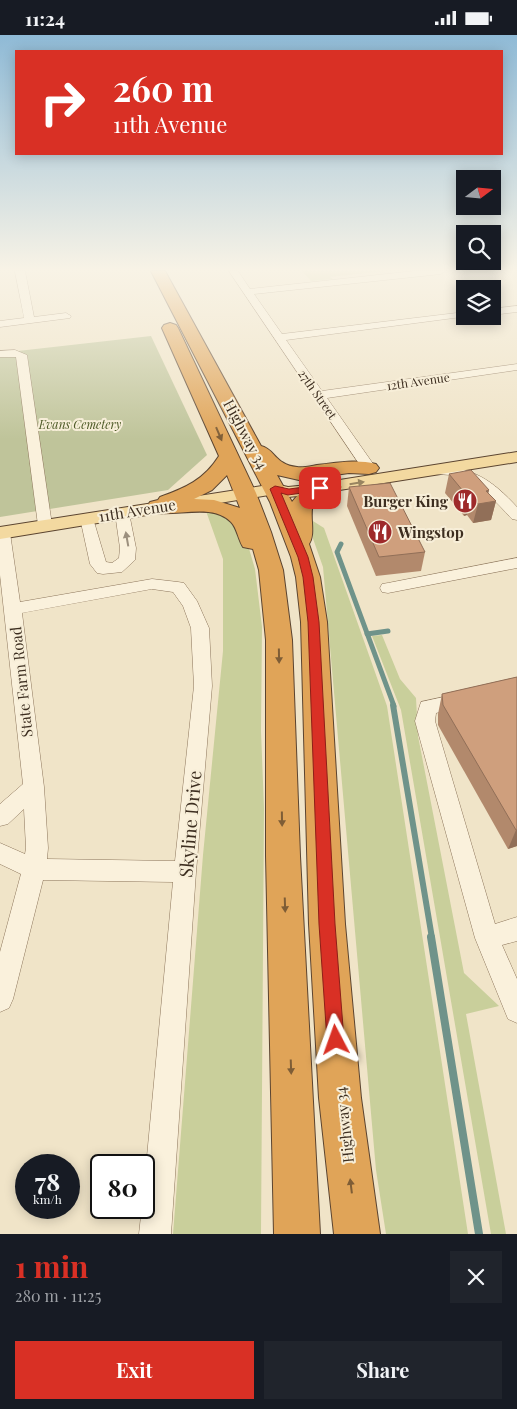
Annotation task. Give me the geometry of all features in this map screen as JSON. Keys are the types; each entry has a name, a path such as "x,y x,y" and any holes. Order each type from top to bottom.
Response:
{"highway":[{"name":"Highway 34","path":"169,327 202,395 245,493 260,532 271,570 279,640 283,856 297,1234"},
{"name":"Highway 34","path":"188,327 275,489 303,557 308,577 314,622 327,924 340,1098 357,1234"},
{"path":"252,446 270,464 285,472 299,474 349,467 369,468"},
{"path":"158,507 206,485 219,474 229,456"},
{"path":"303,557 298,513 301,502 306,495 331,487"},
{"path":"158,507 209,507 225,509 236,514 243,521 261,577 276,607"}],"main road":[{"name":"11th Avenue","path":"275,489 282,481 517,444"},
{"name":"11th Avenue","path":"1,533 245,493 275,489 288,492 331,487 517,457"}],"street":[{"name":"27th Street","path":"271,327 369,468"},
{"path":"279,338 368,327"},
{"path":"0,354 15,353 21,355 45,525"},
{"name":"12th Avenue","path":"320,395 517,367"},
{"path":"491,488 487,468 498,460"},
{"path":"433,470 450,469 459,471 491,488 517,516"},
{"path":"87,518 98,564 103,569 116,568 127,560 128,548 122,513"},
{"name":"State Farm Road","path":"0,999 34,869 37,848 34,787 13,609 1,533"},
{"path":"388,588 517,563"},
{"path":"116,568 119,590"},
{"name":"Skyline Drive","path":"13,609 152,584 178,587 191,605 200,628 203,686 185,872 155,1234"},
{"path":"480,695 428,707 425,721 487,938 513,1001"},
{"path":"0,817 34,787"},
{"path":"0,853 34,869 185,872"},
{"path":"487,938 517,929"}],"green space":[{"name":"Evans Cemetery","path":"151,336 207,455 168,490 0,517 0,353"},
{"path":"206,511 230,517 245,535 255,569 262,627 261,731 264,808 261,1234 173,1234 203,855 223,651 223,559"},
{"path":"305,516 324,528 387,706 468,1234 386,1234 376,1170 323,567"},
{"path":"382,635 400,679 416,698 418,736 464,973 499,1006 466,1014 506,1234 491,1234 401,710 372,636"}],"building":[{"path":"471,470 489,490 486,491 496,501 478,504 471,497 468,497 449,474"},
{"path":"390,483 425,552 379,557 349,487"},
{"path":"517,677 516,830 443,705 442,694"}],"waterway":[{"path":"341,544 337,552 367,634"},
{"path":"367,634 388,631"},
{"path":"367,634 394,706"},
{"path":"393,705 432,938"},
{"path":"431,937 479,1234"}],"place":[{"name":"Burger King","path":"465,501"},
{"name":"Wingstop","path":"380,532"}],"route":[{"path":"320,488 288,492 275,489 303,557 308,577 314,622 327,924 336,1040"}]}
